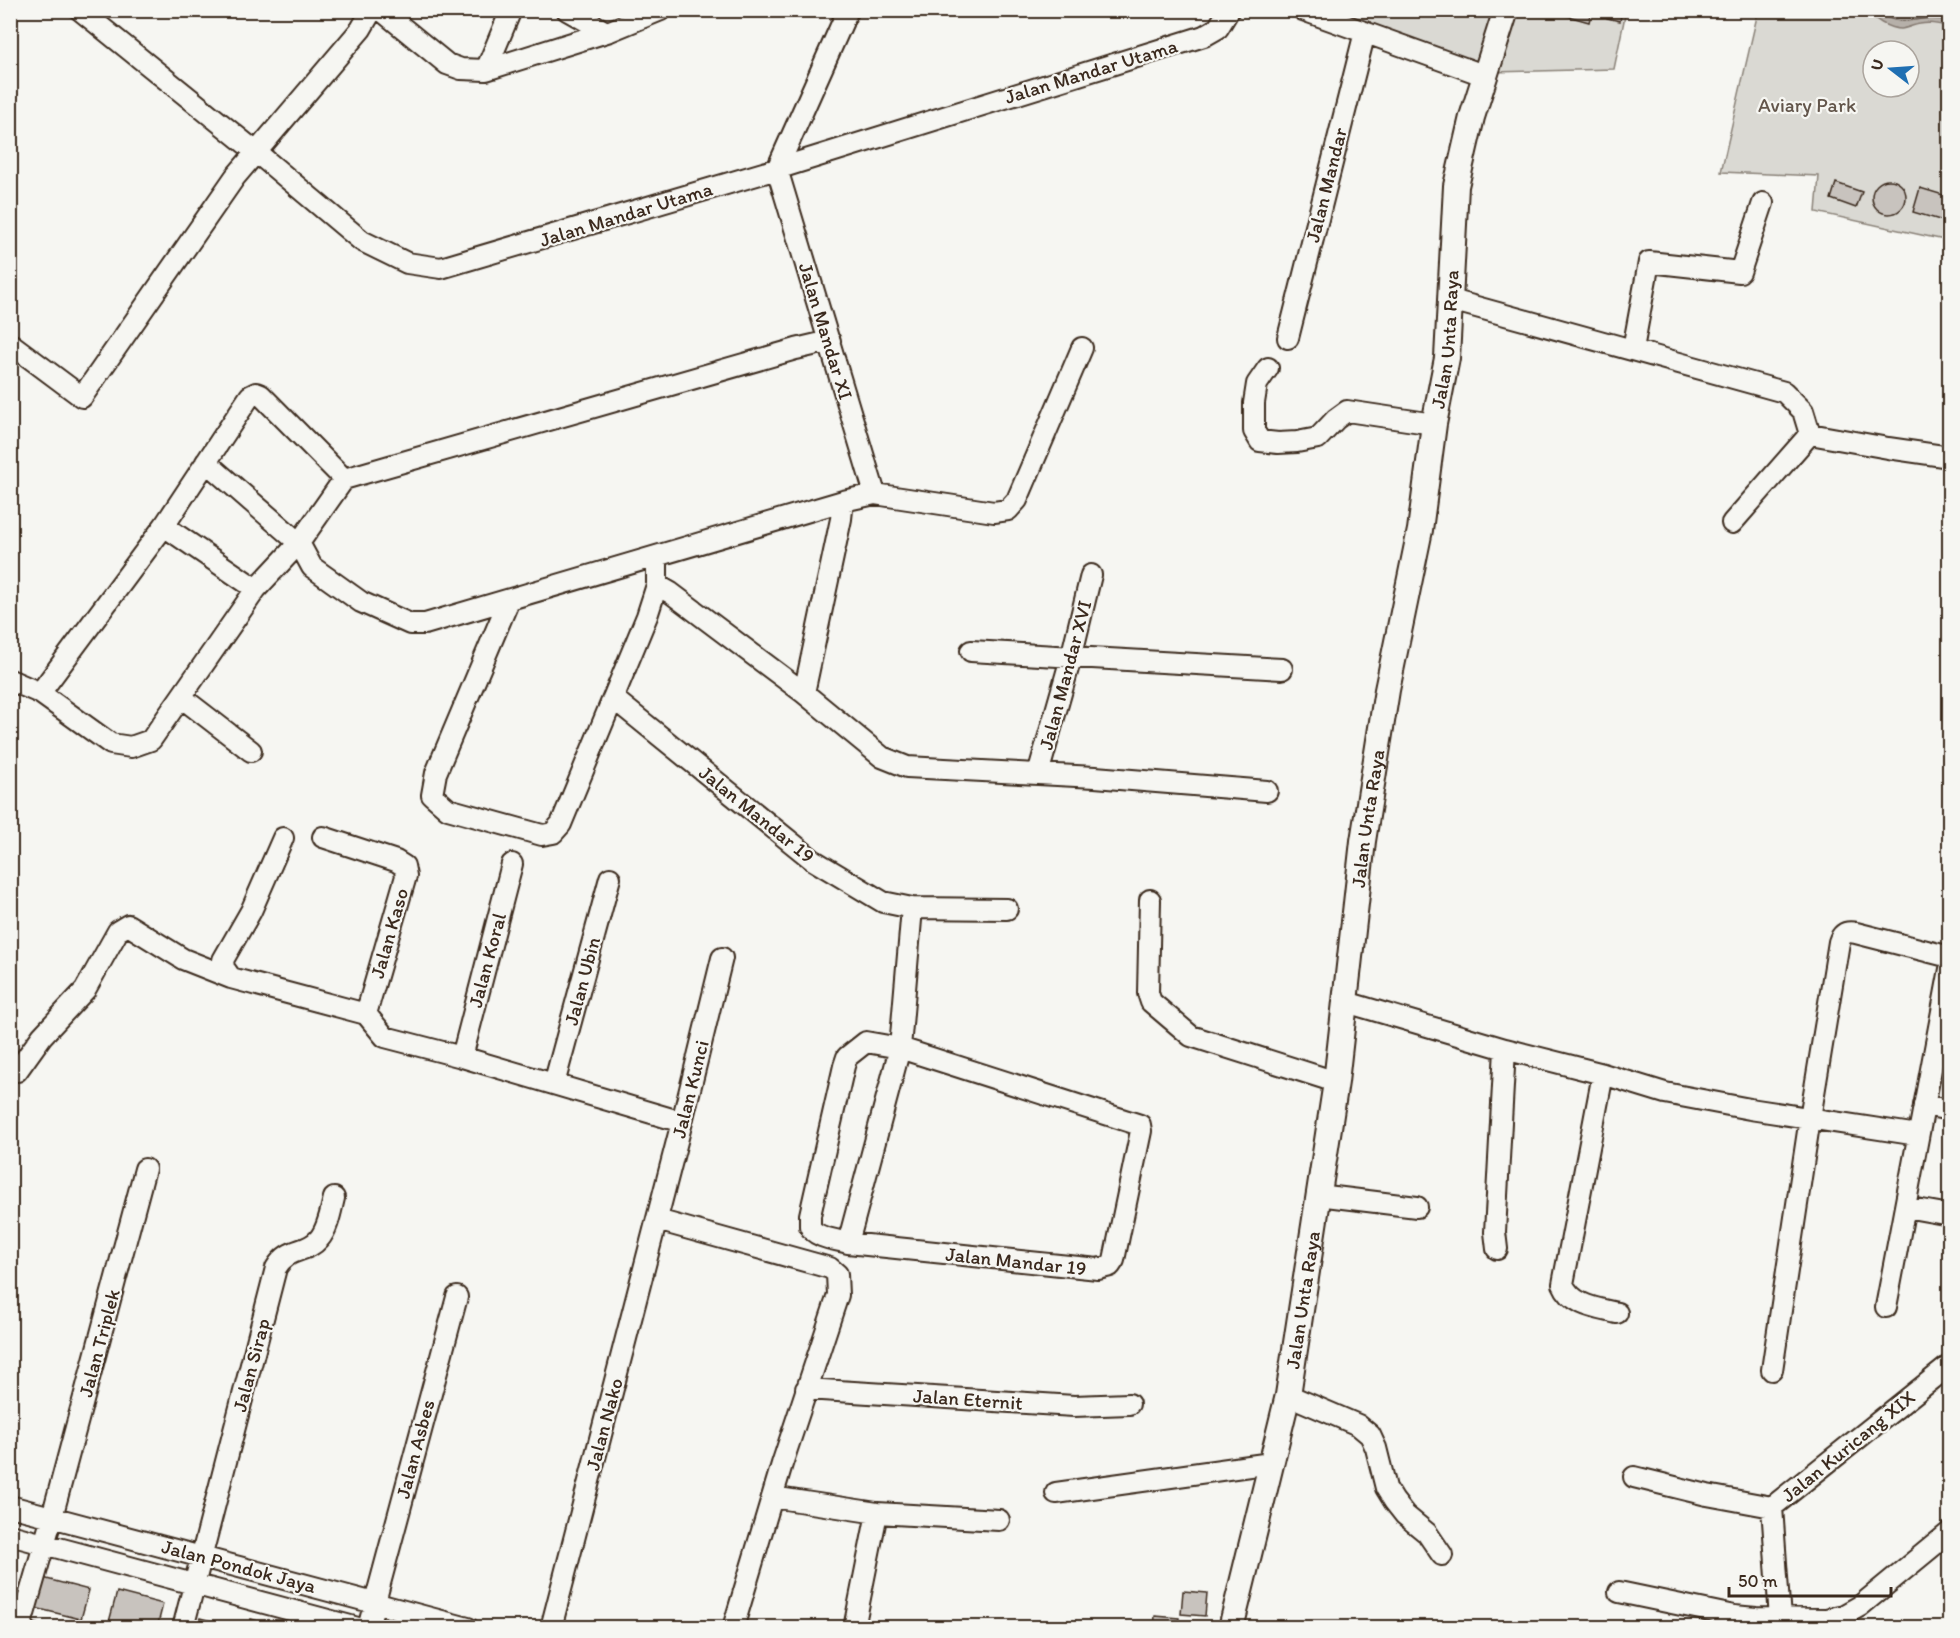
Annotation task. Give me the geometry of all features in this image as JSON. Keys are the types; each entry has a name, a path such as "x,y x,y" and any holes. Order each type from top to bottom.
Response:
{"street":[{"name":"Jalan Mandar Utama","path":"80,10 362,241 407,263 441,268 777,169 1204,36 1218,28 1229,10"},
{"path":"11,344 82,396 235,177 361,29 372,10"},
{"path":"381,10 447,64 461,69 486,70 606,32 661,10"},
{"path":"486,70 511,10"},
{"path":"567,10 606,32"},
{"path":"777,169 848,10"},
{"path":"1303,10 1486,76"},
{"name":"Jalan Unta Raya","path":"1231,1628 1288,1395 1336,1082 1363,841 1387,690 1420,530 1434,424 1447,358 1456,186 1472,117 1506,10"},
{"name":"Jalan Mandar","path":"1288,338 1365,32"},
{"name":"Jalan Mandar XI","path":"777,169 875,494"},
{"path":"1633,349 1649,262 1740,272 1763,203"},
{"path":"1451,300 1784,392 1803,411 1810,434"},
{"path":"10,680 40,693 111,744 131,747 151,740 256,589 299,543 344,479 830,341"},
{"path":"206,462 299,543 312,567 361,602 410,624 425,624 843,501 875,494 994,512 1008,510 1017,500 1082,348"},
{"path":"1268,368 1257,384 1254,403 1254,431 1260,441 1278,443 1318,438 1347,411 1434,424"},
{"path":"40,693 164,526 250,396 255,393 261,395 344,479"},
{"path":"1810,434 1950,457"},
{"path":"1732,524 1810,434"},
{"path":"804,693 842,519 843,501"},
{"path":"164,526 256,589"},
{"path":"509,600 436,773 432,795 448,809 542,835 553,833 561,824 647,616 657,585 657,556"},
{"name":"Jalan Mandar XVI","path":"1038,774 1071,658 1091,575"},
{"path":"657,585 804,693 882,757 908,767 1267,791"},
{"path":"971,651 1282,669"},
{"path":"181,697 251,750"},
{"name":"Jalan Mandar 19","path":"613,698 813,860 883,902 912,908 1007,909"},
{"path":"231,978 224,968 223,960 251,911 283,837"},
{"name":"Jalan Kaso","path":"323,837 396,861 404,866 406,876 366,1014"},
{"name":"Jalan Koral","path":"462,1057 512,864"},
{"name":"Jalan Ubin","path":"554,1084 610,878"},
{"path":"1150,900 1148,993 1151,1002 1191,1036 1336,1082"},
{"path":"848,1243 900,1048 912,908"},
{"path":"10,1071 17,1071 42,1036 85,990 118,931 128,925 183,959 231,978 366,1014 385,1037 462,1057 682,1122"},
{"path":"1772,1370 1810,1118 1841,936 1848,932 1856,933 1950,957"},
{"name":"Jalan Kunci","path":"657,1220 722,958"},
{"path":"1886,1307 1924,1105 1947,1000 1950,969"},
{"path":"1346,1002 1665,1093 1918,1136"},
{"name":"Jalan Mandar 19","path":"866,1042 900,1048 1140,1125 1141,1131 1114,1260 1110,1266 1098,1269 848,1243 819,1235 810,1226 810,1215 847,1057 866,1042"},
{"path":"1497,1249 1495,1232 1505,1049"},
{"path":"1603,1074 1563,1284 1567,1293 1580,1304 1617,1313"},
{"path":"1924,1105 1950,1110"},
{"name":"Jalan Triplek","path":"20,1628 146,1169"},
{"path":"1318,1195 1417,1207"},
{"name":"Jalan Sirap","path":"183,1628 276,1268 282,1258 320,1238 334,1198"},
{"path":"1905,1207 1950,1215"},
{"path":"657,1220 830,1268 837,1274 838,1295 772,1497 734,1628"},
{"name":"Jalan Nako","path":"551,1628 657,1220"},
{"name":"Jalan Asbes","path":"368,1628 457,1297"},
{"name":"Jalan Kuricang XIX","path":"1634,1477 1707,1496 1772,1507 1950,1365"},
{"name":"Jalan Eternit","path":"806,1389 1074,1406 1129,1404"},
{"path":"1288,1395 1358,1425 1370,1435 1376,1448 1386,1488 1399,1508 1427,1533 1442,1555"},
{"path":"1056,1493 1271,1463"},
{"path":"772,1497 878,1513 999,1520"},
{"name":"Jalan Pondok Jaya","path":"10,1506 468,1628"},
{"path":"1772,1507 1780,1619"},
{"path":"854,1628 878,1513"},
{"path":"1618,1592 1734,1616 1826,1619 1844,1615 1860,1606 1950,1532"},
{"name":"Jalan Pondok Jaya","path":"10,1535 358,1628"}],"green space":[{"path":"1320,11 1504,11 1491,73"},
{"path":"1511,11 1626,11 1614,69 1494,72"},
{"name":"Aviary Park","path":"1755,11 1949,11 1949,241 1816,212 1819,176 1721,172 1758,12"}],"water":[{"path":"1866,11 1949,11 1949,27 1927,23 1896,29 1882,23"}],"building":[{"path":"1547,10 1592,10 1589,22"},
{"path":"1609,10 1622,10 1620,21 1607,18"},
{"path":"1889,180 1901,185 1906,197 1901,209 1889,214 1877,209 1872,197 1877,185"},
{"path":"1836,183 1862,192 1856,208 1831,199"},
{"path":"1920,188 1950,197 1950,223 1913,212"},
{"path":"43,1578 89,1590 81,1619 35,1608"},
{"path":"1183,1591 1207,1593 1205,1616 1181,1614"},
{"path":"117,1592 163,1604 157,1628 130,1628 109,1622"},
{"path":"1155,1616 1179,1618 1178,1628 1154,1628"},
{"path":"200,1618 238,1628 197,1628"},
{"path":"251,1619 269,1624 268,1628 249,1628"},
{"path":"33,1623 50,1628 32,1628"},
{"path":"1089,1625 1113,1627 1113,1628 1089,1628"}]}
